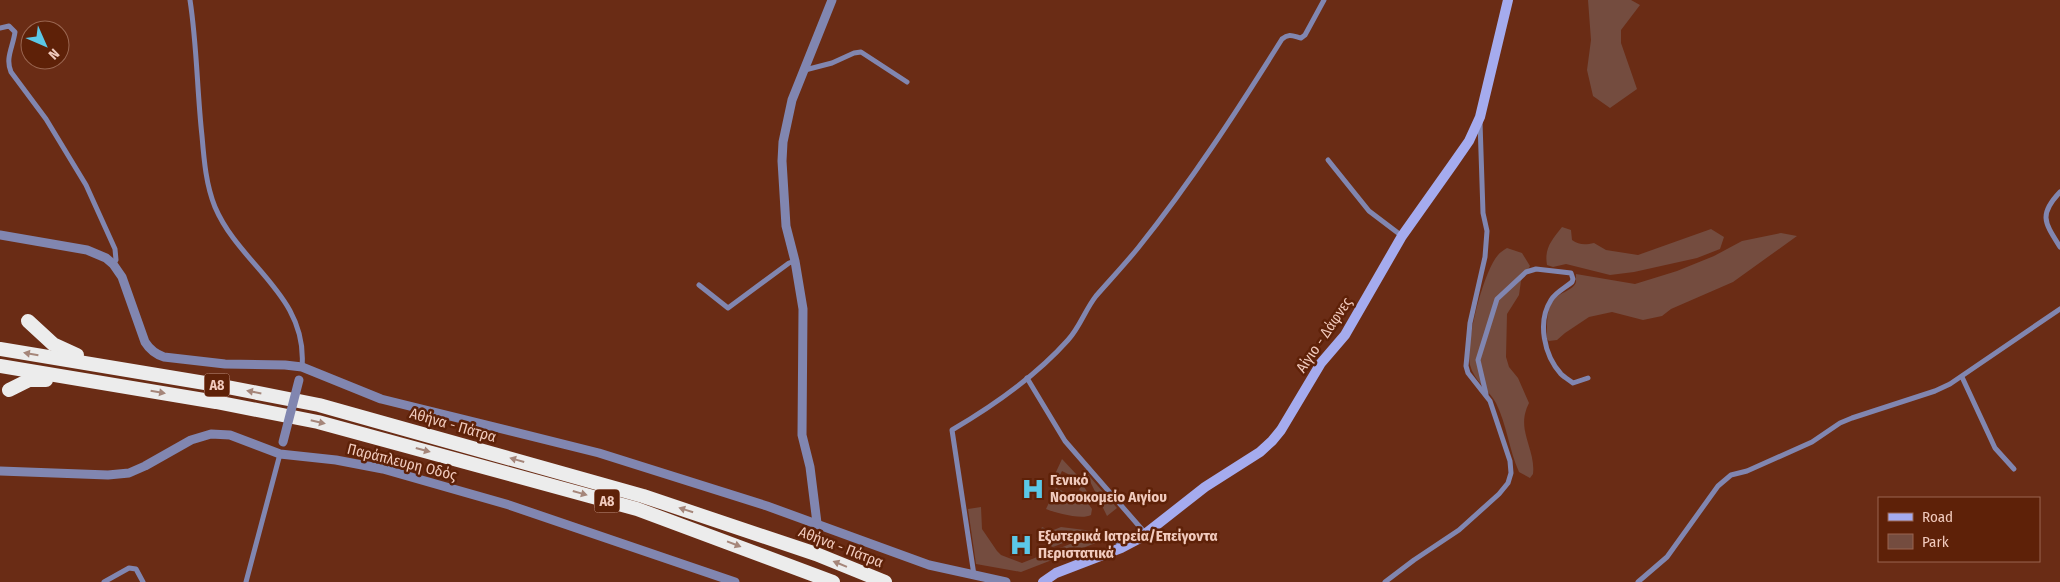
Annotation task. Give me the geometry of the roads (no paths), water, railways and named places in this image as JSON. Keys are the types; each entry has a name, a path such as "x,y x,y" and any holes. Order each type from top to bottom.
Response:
{"highway":[{"path":"28,321 53,344 63,350 114,367"},
{"name":"Αθήνα - Πάτρα","path":"0,349 217,385 328,408 652,499 816,554 885,582"},
{"name":"Α8","path":"0,366 216,402 318,422 637,509 833,582"},
{"path":"9,390 29,380 39,379 110,384"}],"main road":[{"name":"Αίγιο - Δάφνες","path":"1043,582 1056,573 1121,548 1146,534 1205,487 1260,452 1278,435 1321,364 1345,335 1402,236 1468,141 1480,117 1508,0"}],"street":[{"path":"190,0 202,136 210,190 216,208 228,231 278,290 291,311 301,338 302,367 246,582"},
{"path":"817,523 810,467 802,434 803,309 795,261 786,226 782,161 783,142 792,100 832,0"},
{"path":"974,576 952,430 987,410 1027,378 1073,334 1094,299 1139,247 1195,172 1282,39 1291,35 1301,38 1305,35 1324,0"},
{"path":"0,28 9,26 15,32 8,57 11,72 46,119 86,185 115,249 116,260 113,264"},
{"path":"804,70 832,63 854,53 861,52 907,82"},
{"path":"1480,117 1483,213 1486,231 1485,257 1470,323 1466,366 1468,373 1486,395"},
{"path":"1328,160 1369,211 1402,236"},
{"path":"2060,192 2052,201 2045,218 2060,247"},
{"path":"0,235 86,250 97,253 113,264 122,277 144,342 149,350 156,354 172,358 225,364 285,364 302,367 381,399 499,426 599,453 817,523 914,560 974,576 1006,582"},
{"path":"699,284 728,308 789,263 795,261"},
{"path":"1384,582 1414,560 1451,538 1499,494 1508,483 1511,473 1510,461 1496,417 1486,395 1478,360 1497,299 1526,272 1536,269 1571,273 1572,282 1552,298 1548,305 1544,338 1550,357 1561,374 1573,383 1588,378"},
{"path":"1638,582 1666,557 1718,486 1728,477 1747,471 1812,442 1840,423 1852,418 1935,391 1962,377 2060,309"},
{"path":"1962,377 1995,448 2014,470"},
{"path":"1027,378 1065,441 1146,534"},
{"name":"Παράπλευρη Οδός","path":"0,471 108,475 129,472 144,466 191,440 211,434 236,436 280,454 336,460 383,469 509,505 735,582"},
{"path":"1114,535 1121,548"},
{"path":"104,582 130,568 136,569 143,582"}],"place":[{"name":"Γενικό Νοσοκομείο Αιγίου","path":"1033,489"},
{"name":"Εξωτερικά Ιατρεία/Επείγοντα Περιστατικά","path":"1021,545"}]}
